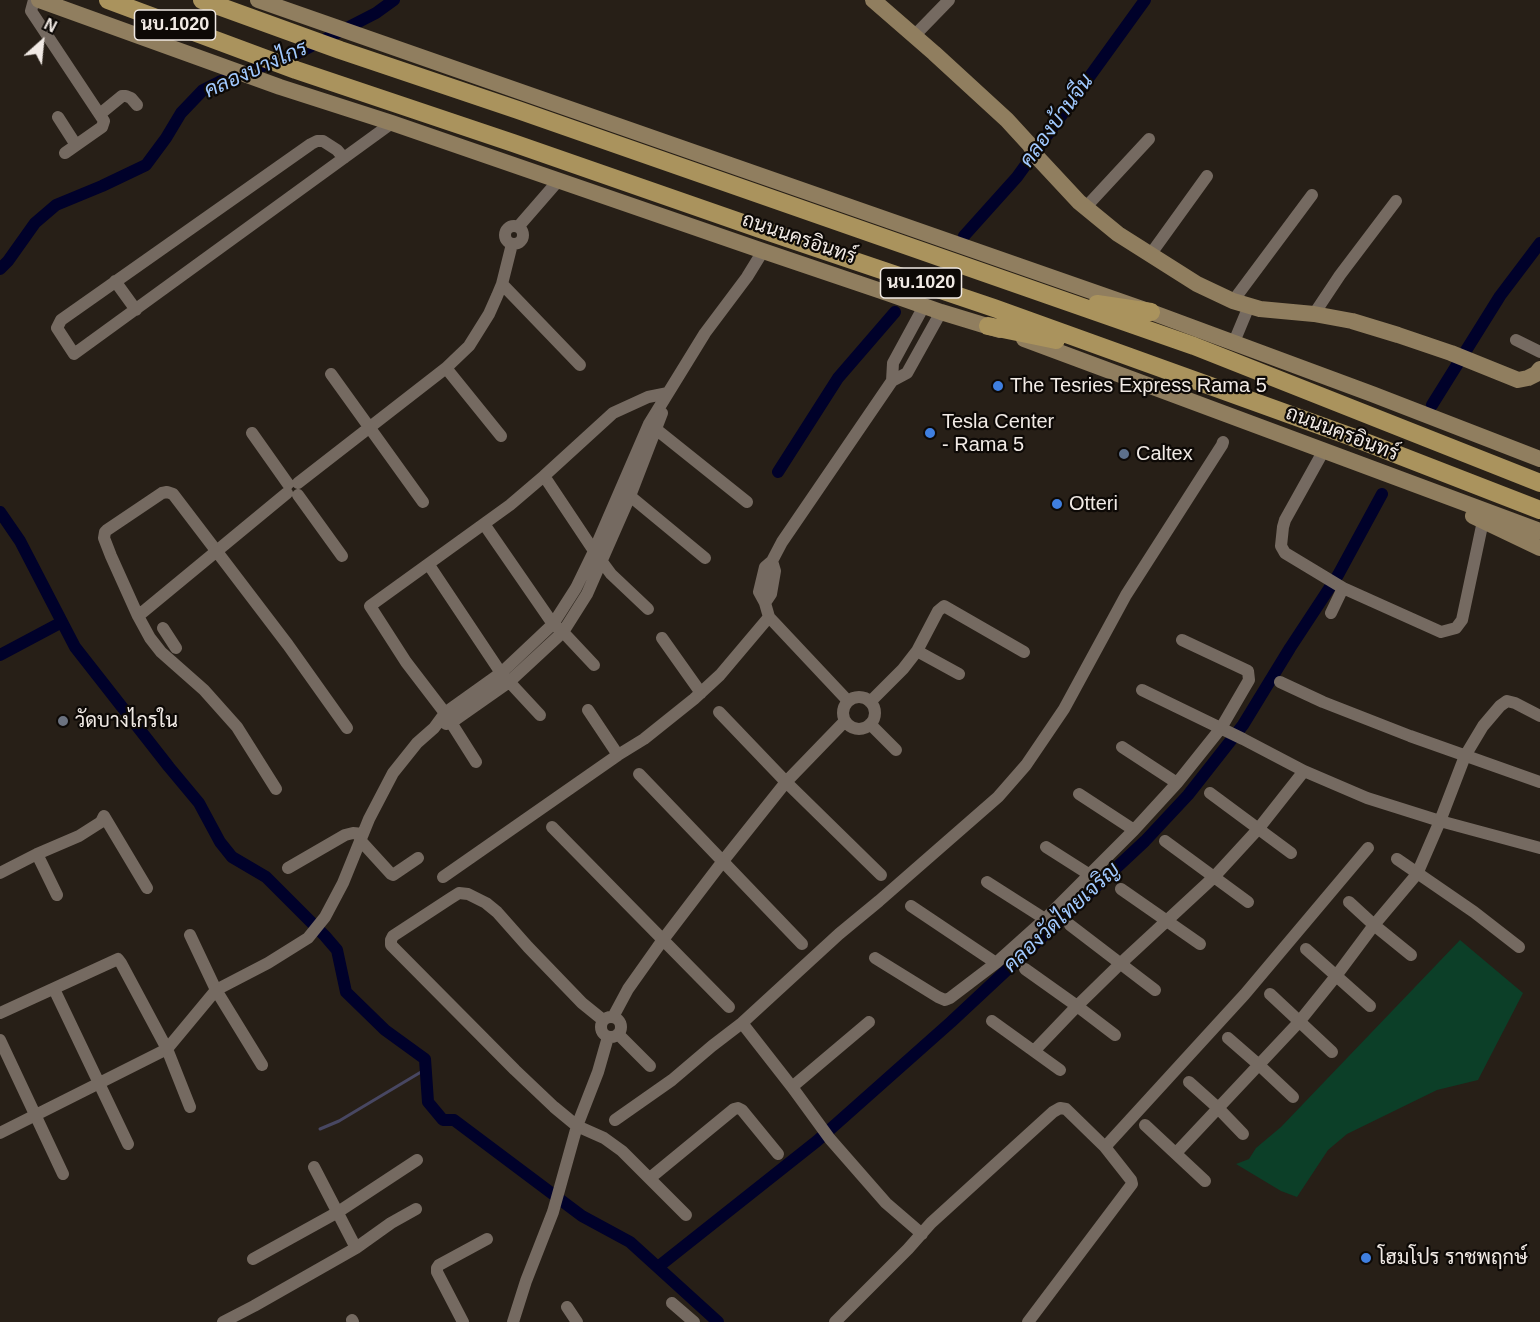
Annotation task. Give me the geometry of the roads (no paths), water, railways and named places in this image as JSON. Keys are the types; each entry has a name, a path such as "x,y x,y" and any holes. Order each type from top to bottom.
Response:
{"main road":[{"name":"ถนนนครอินทร์","path":"39,0 280,87 393,123 941,312 988,326 1540,531"},
{"name":"ถนนนครอินทร์","path":"108,0 296,70 994,308 1352,437 1540,510"},
{"name":"ถนนนครอินทร์","path":"202,0 1194,346 1540,483"},
{"name":"นบ.1020","path":"258,0 1151,312 1540,459"},
{"path":"873,0 934,52 1007,120 1085,208 1118,234 1197,284 1241,304 1260,309 1314,314 1352,321 1398,335 1518,380 1528,378 1540,369"},
{"path":"1057,298 1151,312"},
{"path":"988,326 1116,352"},
{"path":"1404,481 1540,548"}],"street":[{"path":"34,0 31,11 104,121 104,124 65,153"},
{"path":"914,36 948,0"},
{"path":"100,114 122,96 131,98 137,105"},
{"path":"58,117 76,145"},
{"path":"344,158 324,141 311,144 61,320 57,328 74,354 393,123"},
{"path":"1085,208 1149,139"},
{"path":"1150,255 1208,176"},
{"path":"138,616 369,427 446,368 469,346 489,314 502,284 512,244 518,243 522,238 522,232 518,227 558,181"},
{"path":"1234,342 1241,304 1312,195"},
{"path":"1314,314 1340,275 1396,201"},
{"path":"0,1133 167,1049 216,990 268,963 308,938 325,917 343,884 369,819 393,774 417,743 434,728 505,678 558,628 587,594 598,556 668,393 705,333 747,277 763,251"},
{"path":"115,281 136,310"},
{"path":"502,284 580,365"},
{"path":"892,381 892,363 924,306"},
{"path":"848,701 769,617 765,603 771,594 776,571 772,561 782,542 892,381 907,373 941,312"},
{"path":"1516,340 1540,352"},
{"path":"446,368 501,436"},
{"path":"332,374 423,502"},
{"path":"476,762 449,717 406,662 370,606 484,524 544,476 613,412 648,397 668,393"},
{"path":"653,426 747,502"},
{"path":"252,433 342,556"},
{"path":"615,1120 672,1080 742,1023 840,934 998,797 1026,765 1064,710 1126,595 1223,442"},
{"path":"1324,450 1285,520 1281,546 1285,553 1341,586 1441,632 1456,628 1462,620 1483,521"},
{"path":"544,476 611,574 648,609"},
{"path":"175,649 156,646 138,616 104,538 107,530 162,493 167,492 173,494 218,551 347,728"},
{"path":"624,494 705,558"},
{"path":"484,524 558,628 594,665"},
{"path":"429,565 505,678 540,715"},
{"path":"1331,614 1341,586"},
{"path":"870,702 903,669 917,651 938,610 944,606 1024,652"},
{"path":"443,877 644,739 720,675 769,617"},
{"path":"163,628 204,690 237,727 276,789"},
{"path":"662,638 701,693"},
{"path":"875,958 938,997 945,1000 950,998 996,963 1045,919 1134,830 1224,730 1250,680 1248,671 1182,640"},
{"path":"917,651 959,674"},
{"path":"1280,682 1323,702 1410,736 1540,782"},
{"path":"1142,690 1304,771 1367,798 1540,849"},
{"path":"860,697 870,702 875,713 870,724 857,729 845,721 843,711 848,701 860,697"},
{"path":"1176,1153 1299,1022 1417,874 1465,756 1483,726 1507,701 1540,716"},
{"path":"588,710 618,755"},
{"path":"719,712 786,782 881,875"},
{"path":"650,1066 613,1036 605,1036 600,1026 608,1019 662,941 786,782 845,721"},
{"path":"870,724 896,750"},
{"path":"1122,747 1177,783"},
{"path":"1034,1051 1120,964 1214,877 1259,828 1304,771"},
{"path":"639,774 802,944"},
{"path":"1210,793 1291,853"},
{"path":"1078,794 1134,830"},
{"path":"1,868 79,836 101,822 104,816 147,888"},
{"path":"552,828 729,1007"},
{"path":"288,868 345,835 353,833 362,837 393,875 418,858"},
{"path":"1165,841 1248,902"},
{"path":"1046,847 1090,875"},
{"path":"1105,1147 1245,994 1368,848"},
{"path":"37,854 57,896"},
{"path":"1397,859 1474,912 1519,947"},
{"path":"987,882 1045,919"},
{"path":"1121,889 1200,944"},
{"path":"513,1322 553,1212 577,1125 613,1036 621,1028 619,1021 608,1019 582,1003 497,912 486,903 468,894 459,893 393,936 391,945 554,1107 577,1125 604,1138 622,1151 686,1215"},
{"path":"1350,902 1374,926 1411,956"},
{"path":"911,906 996,963"},
{"path":"1070,925 1155,990"},
{"path":"190,935 216,990 262,1065"},
{"path":"1306,949 1370,1006"},
{"path":"0,1013 118,959 167,1049 190,1107"},
{"path":"1025,969 1115,1035"},
{"path":"54,988 128,1144"},
{"path":"1270,994 1332,1052"},
{"path":"992,1021 1060,1070"},
{"path":"792,1087 869,1022"},
{"path":"742,1023 830,1139 886,1203 921,1234"},
{"path":"1228,1038 1293,1097"},
{"path":"0,1040 63,1174"},
{"path":"1189,1083 1243,1134"},
{"path":"650,1178 738,1108 778,1154"},
{"path":"835,1322 931,1223 1060,1108 1066,1109 1105,1147 1132,1184 1028,1322"},
{"path":"1145,1125 1205,1181"},
{"path":"253,1259 338,1212 417,1160"},
{"path":"314,1167 356,1248"},
{"path":"223,1322 356,1248 391,1223 416,1209"},
{"path":"463,1322 437,1268 488,1239"},
{"path":"672,1303 694,1322"},
{"path":"567,1307 574,1321"}],"waterway":[{"name":"คลองบางไกร","path":"0,269 35,223 56,205 146,165 181,113 203,90 298,53 376,13 394,0"},
{"name":"คลองบ้านจีน","path":"964,236 1017,177 1145,0"},
{"name":"คลองวัดไทยเจริญ","path":"1432,405 1500,296 1540,243"},
{"name":"คลองบ้านจีน","path":"778,472 838,378 895,312"},
{"name":"คลองวัดไทยเจริญ","path":"658,1267 817,1141 951,1022 1145,841 1188,795 1243,725 1338,575 1382,494"},
{"path":"0,512 20,541 75,647 199,803 220,842 232,857 266,877 325,936 337,950 346,992 385,1030 425,1059 428,1102 443,1120 454,1120 582,1216 630,1242 718,1322"},
{"path":"0,655 62,622"},
{"path":"320,1129 339,1121 426,1069"}],"place":[{"name":"The Tesries Express Rama 5","path":"998,386"},
{"name":"Tesla Center - Rama 5","path":"930,433"},
{"name":"Caltex","path":"1124,454"},
{"name":"Otteri","path":"1057,504"},
{"name":"วัดบางไกรใน","path":"63,721"},
{"name":"โฮมโปร ราชพฤกษ์","path":"1366,1258"}]}
